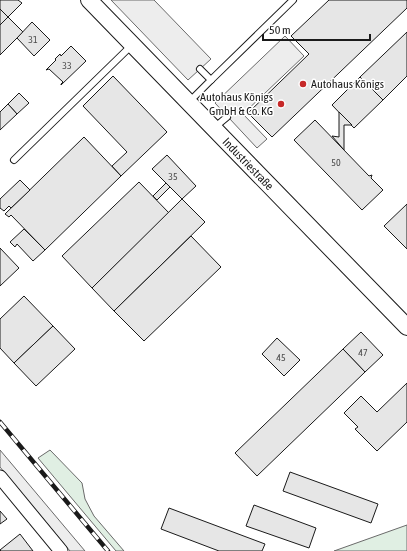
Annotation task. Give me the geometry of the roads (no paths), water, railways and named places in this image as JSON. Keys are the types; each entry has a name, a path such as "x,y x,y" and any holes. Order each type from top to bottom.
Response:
{"street":[{"name":"Industriestraße","path":"88,0 407,327"},
{"path":"0,477 61,551"}],"lane":[{"path":"188,102 293,0"},
{"path":"14,160 132,45"},
{"path":"200,69 211,80"},
{"path":"214,128 227,117"}],"railway":[{"path":"0,422 108,551"}],"place":[{"name":"Autohaus Königs","path":"303,84"},
{"name":"Autohaus Königs GmbH & Co. KG","path":"281,104"}]}
